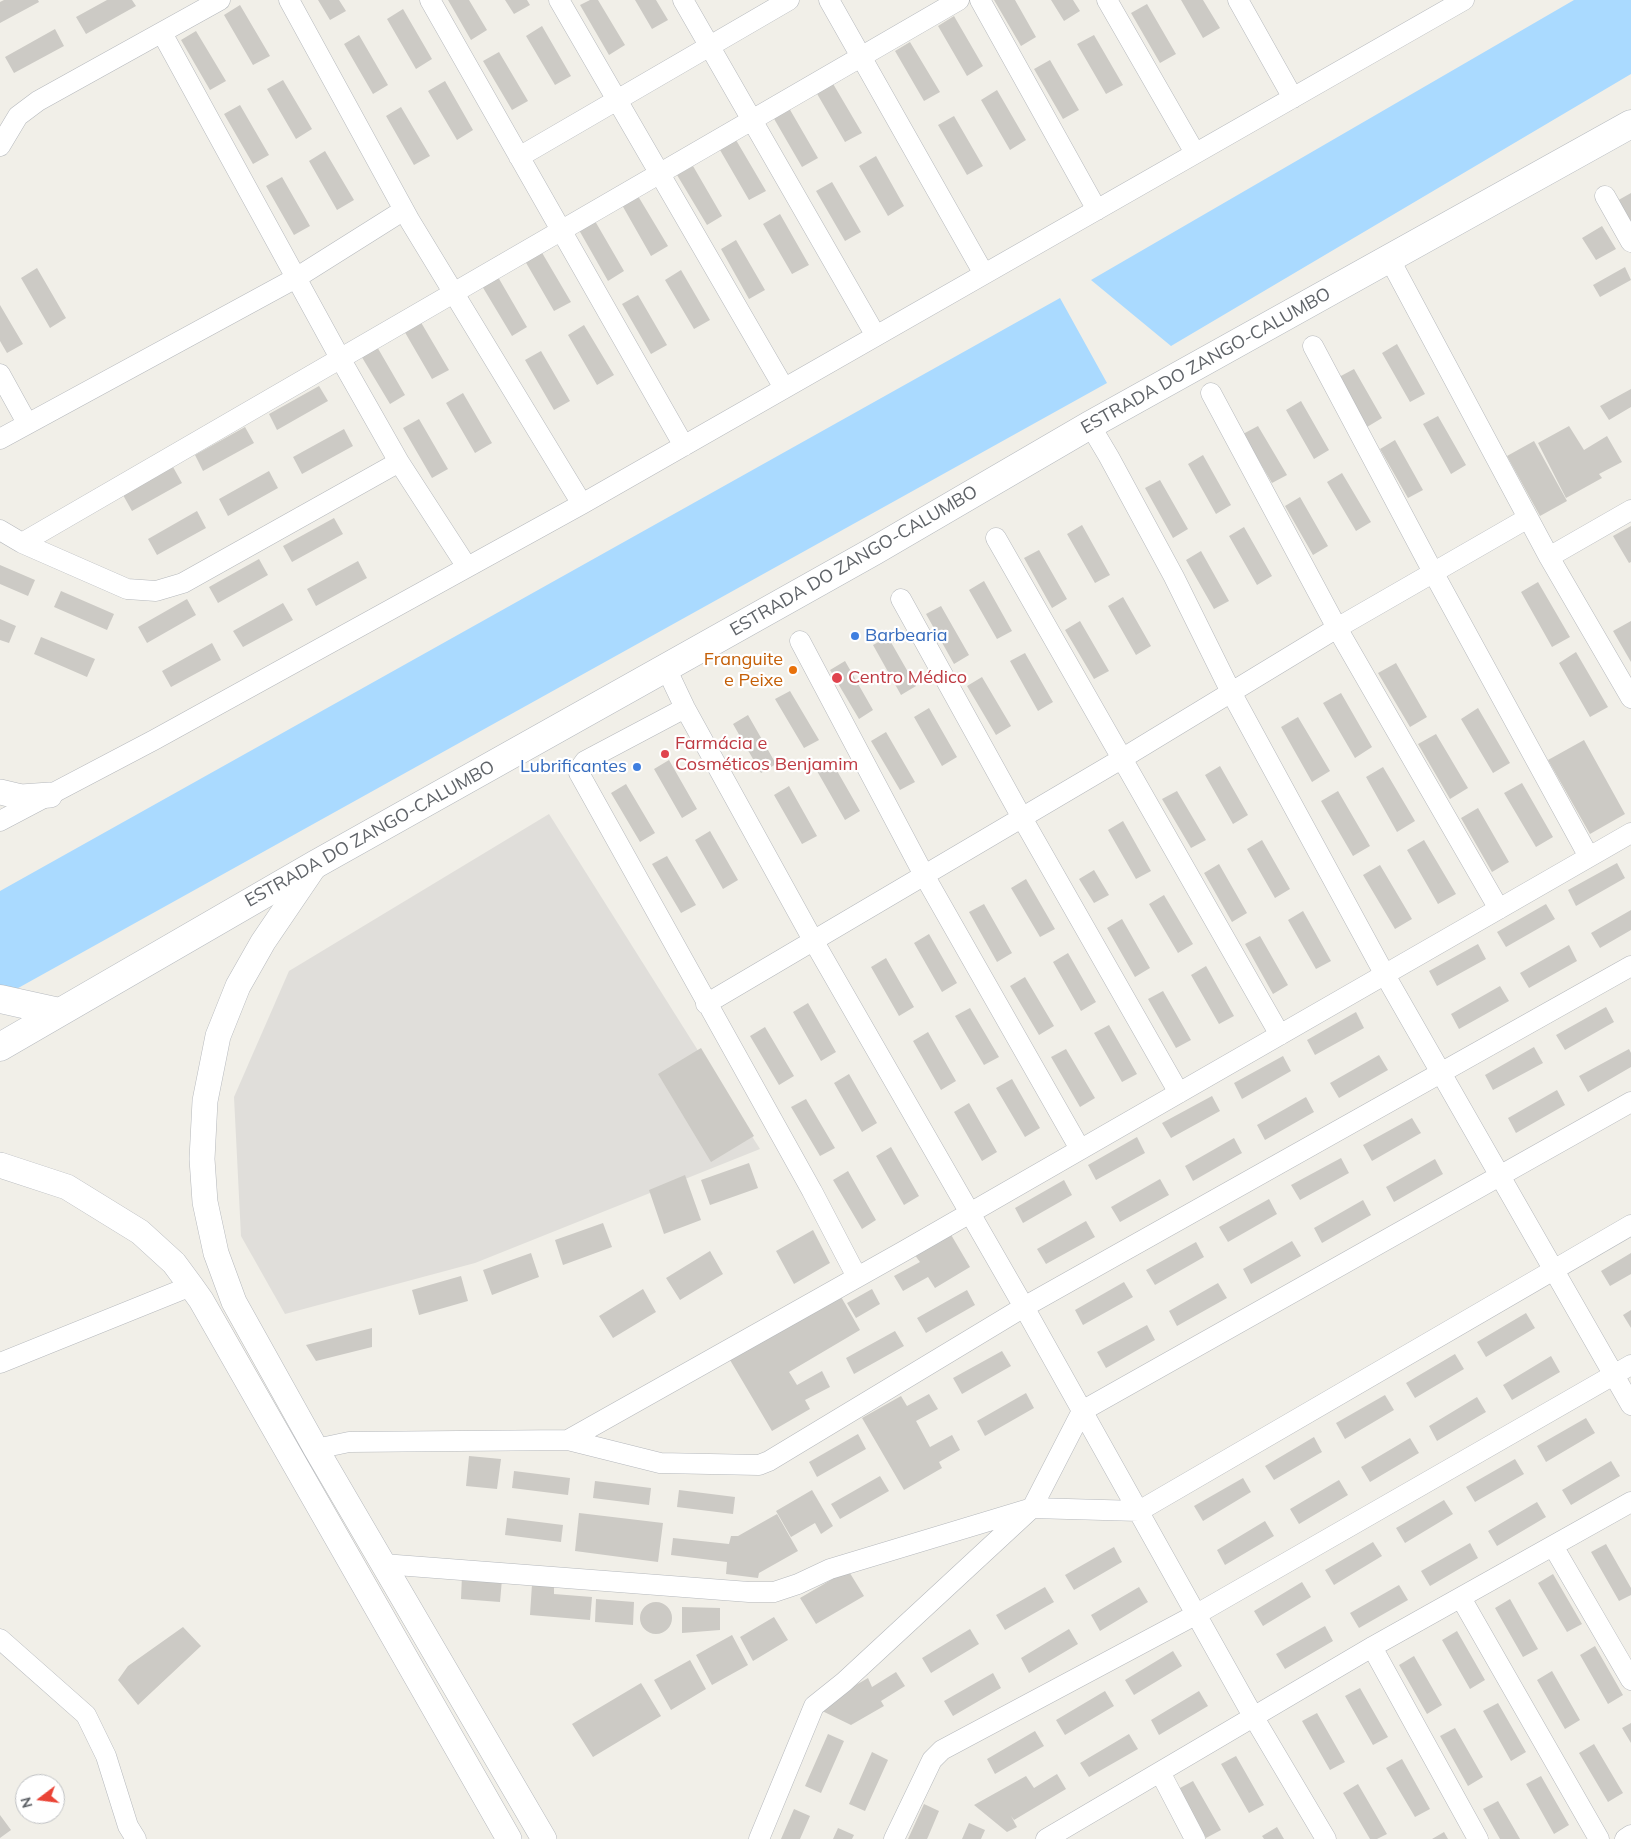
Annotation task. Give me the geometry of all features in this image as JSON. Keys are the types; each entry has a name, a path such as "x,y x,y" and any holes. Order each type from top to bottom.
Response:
{"main road":[{"name":"ESTRADA DO ZANGO-CALUMBO","path":"0,1047 316,864 874,551 1090,425 1631,124"},
{"path":"0,998 59,1012"}],"street":[{"path":"0,146 18,116 38,101 220,0"},
{"path":"289,0 404,210 582,504"},
{"path":"430,0 684,446"},
{"path":"559,0 784,388"},
{"path":"683,0 876,336"},
{"path":"519,157 789,0"},
{"path":"828,0 984,274"},
{"path":"22,543 959,0"},
{"path":"980,0 1097,210"},
{"path":"1107,0 1195,153"},
{"path":"1238,0 1292,98"},
{"path":"0,821 162,735 582,504 1464,0"},
{"path":"162,33 399,462 467,567"},
{"path":"1604,196 1631,242"},
{"path":"0,439 296,278 404,210"},
{"path":"1389,258 1549,557 1631,698"},
{"path":"1313,346 1433,572 1589,857"},
{"path":"0,374 27,423"},
{"path":"1211,393 1337,628 1499,909"},
{"path":"1090,425 1174,577 1231,692 1385,974 1554,1270 1622,1370 1631,1405"},
{"path":"0,530 22,543 127,589 156,590 183,583 399,462"},
{"path":"1549,557 1631,510"},
{"path":"706,1004 1021,816 1123,758 1337,628 1528,518"},
{"path":"996,538 1280,1035"},
{"path":"901,599 1021,816 1179,1093"},
{"path":"800,641 924,875 1080,1149"},
{"path":"666,668 813,940 1024,1307 1253,1716 1326,1839"},
{"path":"686,708 585,761 579,773 706,1004 812,1191 857,1277"},
{"path":"0,792 21,797 50,795"},
{"path":"568,1440 857,1277 1631,833"},
{"path":"316,864 263,942 238,986 218,1036 205,1101 202,1158 205,1202 216,1253 234,1302 316,1449 544,1839"},
{"path":"316,1449 349,1442 568,1440 660,1463 759,1465 778,1457 1024,1307 1631,966"},
{"path":"759,1839 814,1706 844,1682 1032,1508 1082,1411 1631,1102"},
{"path":"0,1165 67,1187 140,1232 174,1263 206,1309 509,1839"},
{"path":"382,1564 749,1592 774,1592 798,1584 830,1569 1032,1508 1139,1511 1631,1225"},
{"path":"0,1363 191,1286"},
{"path":"894,1839 932,1760 942,1750 1197,1614 1622,1370"},
{"path":"1046,1839 1372,1647 1631,1502"},
{"path":"1553,1546 1631,1680"},
{"path":"1461,1598 1599,1839"},
{"path":"0,1638 86,1715 106,1756 128,1826 136,1839"},
{"path":"1372,1647 1478,1839"},
{"path":"1160,1772 1195,1839"},
{"path":"1625,1839 1631,1835"}],"shaded area":[{"path":"549,814 760,1149 475,1263 285,1314 241,1236 234,1097 289,971"}],"water":[{"path":"1574,0 1631,0 1631,74 1171,346 1091,280"},
{"path":"1060,298 1107,383 11,992 0,986 0,891"}],"building":[{"path":"4,0 38,0 39,2 0,23 0,2"},
{"path":"107,0 132,0 136,6 86,34 76,17"},
{"path":"318,0 339,0 346,11 330,20"},
{"path":"448,0 469,0 487,30 471,40"},
{"path":"505,0 527,0 530,5 514,14"},
{"path":"590,0 598,0 625,45 609,55 580,5"},
{"path":"635,0 656,0 668,20 652,29"},
{"path":"994,0 1015,0 1036,37 1021,46"},
{"path":"1051,0 1073,0 1080,11 1064,21"},
{"path":"1181,0 1203,0 1220,28 1203,38"},
{"path":"1147,4 1176,54 1160,63 1131,13"},
{"path":"240,5 270,56 253,65 224,15"},
{"path":"403,9 432,59 416,69 387,19"},
{"path":"954,16 983,66 967,76 938,26"},
{"path":"542,26 571,76 555,85 526,36"},
{"path":"55,29 64,46 14,73 5,57"},
{"path":"196,31 226,81 210,90 181,40"},
{"path":"359,35 388,85 373,94 344,44"},
{"path":"1094,35 1123,85 1106,94 1077,44"},
{"path":"910,42 940,92 924,101 895,51"},
{"path":"499,52 528,101 512,110 483,61"},
{"path":"1050,60 1079,110 1063,119 1034,69"},
{"path":"283,80 312,129 296,139 267,89"},
{"path":"445,81 473,130 457,140 428,91"},
{"path":"832,82 862,133 845,142 816,92"},
{"path":"997,90 1026,140 1010,150 981,100"},
{"path":"240,105 269,155 253,164 224,114"},
{"path":"401,107 430,156 414,165 386,116"},
{"path":"789,108 818,158 802,167 773,117"},
{"path":"954,116 983,166 967,175 938,125"},
{"path":"736,140 766,191 749,200 720,150"},
{"path":"325,151 354,200 337,210 309,161"},
{"path":"876,156 904,206 888,216 859,166"},
{"path":"693,166 722,216 707,225 677,175"},
{"path":"282,177 310,226 294,235 266,186"},
{"path":"832,182 861,232 845,241 816,191"},
{"path":"1631,193 1631,229 1615,202"},
{"path":"638,196 668,246 651,256 622,205"},
{"path":"780,214 809,265 792,274 763,224"},
{"path":"595,221 624,271 608,281 579,230"},
{"path":"1602,226 1616,249 1596,260 1582,238"},
{"path":"736,240 765,290 749,299 721,249"},
{"path":"541,251 571,302 554,311 525,261"},
{"path":"1625,267 1631,280 1600,297 1593,285"},
{"path":"37,268 66,318 50,328 21,278"},
{"path":"681,270 710,320 694,329 665,280"},
{"path":"498,277 527,327 512,336 482,286"},
{"path":"638,295 667,345 651,354 622,304"},
{"path":"0,305 23,344 7,353 0,341"},
{"path":"419,319 449,370 432,379 403,329"},
{"path":"584,325 614,375 597,385 568,335"},
{"path":"1397,344 1425,394 1410,402 1382,353"},
{"path":"376,345 405,395 390,404 360,354"},
{"path":"541,351 570,401 554,410 525,360"},
{"path":"1354,369 1382,418 1367,427 1339,377"},
{"path":"319,386 328,401 277,430 269,414"},
{"path":"1631,389 1631,407 1609,420 1600,406"},
{"path":"463,393 492,443 475,453 446,403"},
{"path":"1301,401 1329,450 1314,459 1286,410"},
{"path":"1438,416 1466,465 1451,474 1423,424"},
{"path":"419,419 448,469 432,478 403,428"},
{"path":"1258,426 1287,475 1272,483 1243,434"},
{"path":"1569,426 1584,450 1607,436 1622,462 1599,474 1602,478 1566,498 1538,443"},
{"path":"245,427 254,443 203,471 195,455"},
{"path":"344,429 353,446 302,474 293,457"},
{"path":"1395,440 1423,490 1408,498 1380,449"},
{"path":"1534,441 1567,501 1540,516 1507,456"},
{"path":"1203,455 1231,505 1216,514 1188,464"},
{"path":"173,467 182,483 132,511 123,495"},
{"path":"269,471 278,488 228,516 219,499"},
{"path":"1342,473 1371,522 1356,531 1327,482"},
{"path":"1160,480 1188,529 1173,538 1145,488"},
{"path":"1300,497 1328,546 1313,555 1285,506"},
{"path":"197,511 206,528 157,555 148,539"},
{"path":"334,518 343,534 292,562 283,546"},
{"path":"1082,525 1110,575 1095,583 1067,534"},
{"path":"1631,526 1631,562 1629,563 1613,536"},
{"path":"1244,527 1272,576 1257,585 1229,536"},
{"path":"1039,550 1067,599 1052,608 1024,558"},
{"path":"1201,551 1229,601 1214,609 1186,560"},
{"path":"259,559 268,575 218,603 209,587"},
{"path":"358,561 367,578 316,606 307,589"},
{"path":"0,565 35,580 28,596 0,584"},
{"path":"984,581 1012,631 997,639 969,590"},
{"path":"1538,582 1570,637 1552,647 1521,592"},
{"path":"61,591 114,614 107,630 54,607"},
{"path":"1123,597 1151,646 1136,655 1108,606"},
{"path":"187,599 196,615 147,643 138,627"},
{"path":"283,603 293,620 243,647 233,631"},
{"path":"941,606 969,655 954,664 926,614"},
{"path":"0,619 16,626 9,643 0,640"},
{"path":"1080,621 1109,671 1094,679 1065,630"},
{"path":"1631,621 1631,662 1613,631"},
{"path":"41,637 95,659 87,677 34,654"},
{"path":"888,637 916,686 901,695 873,645"},
{"path":"212,643 221,660 171,687 162,671"},
{"path":"1576,652 1608,707 1590,717 1559,663"},
{"path":"1025,653 1053,702 1038,711 1010,661"},
{"path":"845,661 873,710 859,719 830,670"},
{"path":"1396,663 1427,717 1410,727 1378,673"},
{"path":"982,677 1011,726 996,735 967,686"},
{"path":"790,691 819,740 804,748 775,699"},
{"path":"1341,693 1372,747 1355,758 1323,703"},
{"path":"929,708 957,757 942,766 914,717"},
{"path":"1478,708 1510,763 1493,773 1461,719"},
{"path":"748,715 776,764 761,773 733,724"},
{"path":"1298,717 1330,771 1312,782 1281,727"},
{"path":"886,732 915,782 900,790 871,741"},
{"path":"1436,734 1468,788 1450,799 1418,744"},
{"path":"1584,740 1625,814 1590,834 1548,760"},
{"path":"669,760 697,809 682,818 654,769"},
{"path":"832,762 860,811 845,820 817,771"},
{"path":"1220,766 1248,815 1233,824 1205,775"},
{"path":"1383,767 1415,821 1397,832 1366,777"},
{"path":"1522,783 1553,837 1536,847 1504,793"},
{"path":"626,784 655,833 640,842 611,793"},
{"path":"789,786 817,836 802,844 774,795"},
{"path":"1177,791 1206,840 1191,848 1162,799"},
{"path":"1338,791 1370,846 1353,856 1321,801"},
{"path":"1478,808 1509,862 1492,872 1461,818"},
{"path":"1123,821 1151,871 1136,879 1108,830"},
{"path":"710,831 738,880 723,889 695,840"},
{"path":"1262,840 1290,889 1275,898 1247,849"},
{"path":"1424,840 1456,894 1438,904 1407,850"},
{"path":"667,856 696,905 681,913 652,864"},
{"path":"1617,863 1625,878 1576,906 1568,890"},
{"path":"1219,864 1247,913 1232,922 1204,873"},
{"path":"1380,865 1412,919 1395,929 1363,875"},
{"path":"1094,870 1109,895 1094,903 1079,879"},
{"path":"1026,879 1055,929 1040,937 1011,888"},
{"path":"1164,895 1193,944 1178,953 1149,904"},
{"path":"984,904 1012,953 997,962 969,912"},
{"path":"1546,904 1555,919 1506,947 1497,932"},
{"path":"1631,910 1631,930 1600,948 1591,933"},
{"path":"1303,911 1331,961 1316,969 1288,920"},
{"path":"1122,919 1150,968 1135,977 1107,928"},
{"path":"929,934 957,983 942,992 914,943"},
{"path":"1260,936 1288,985 1273,994 1245,944"},
{"path":"1478,944 1486,959 1437,986 1429,971"},
{"path":"1569,945 1577,961 1529,988 1520,973"},
{"path":"1068,953 1096,1002 1081,1011 1053,962"},
{"path":"886,958 914,1007 899,1016 871,967"},
{"path":"1206,966 1234,1016 1219,1024 1191,975"},
{"path":"1025,977 1054,1026 1039,1035 1010,986"},
{"path":"1500,986 1509,1001 1459,1029 1451,1014"},
{"path":"1163,991 1191,1040 1176,1048 1148,999"},
{"path":"808,1003 836,1052 821,1061 793,1012"},
{"path":"1606,1007 1614,1022 1565,1050 1556,1035"},
{"path":"970,1008 999,1057 984,1065 955,1016"},
{"path":"1356,1012 1364,1028 1315,1055 1307,1040"},
{"path":"1109,1025 1137,1074 1122,1082 1094,1033"},
{"path":"765,1027 794,1076 779,1085 750,1036"},
{"path":"928,1032 956,1081 941,1090 913,1041"},
{"path":"1534,1047 1543,1063 1493,1090 1485,1075"},
{"path":"701,1048 754,1136 711,1162 658,1074"},
{"path":"1066,1049 1095,1098 1080,1107 1051,1057"},
{"path":"1629,1049 1631,1053 1631,1067 1588,1092 1579,1076"},
{"path":"1379,1055 1388,1070 1339,1098 1330,1083"},
{"path":"1283,1056 1291,1071 1242,1099 1234,1083"},
{"path":"849,1074 877,1123 862,1132 834,1083"},
{"path":"1012,1079 1040,1128 1025,1137 996,1088"},
{"path":"1557,1090 1565,1105 1516,1133 1508,1118"},
{"path":"1212,1096 1220,1111 1171,1138 1162,1123"},
{"path":"1306,1097 1314,1112 1265,1140 1257,1125"},
{"path":"806,1099 835,1148 820,1156 791,1107"},
{"path":"969,1103 997,1152 982,1161 954,1112"},
{"path":"1412,1118 1421,1133 1372,1161 1363,1145"},
{"path":"1137,1137 1145,1153 1096,1180 1088,1165"},
{"path":"1234,1138 1242,1153 1193,1181 1185,1166"},
{"path":"891,1147 919,1196 904,1205 876,1156"},
{"path":"1341,1158 1349,1173 1300,1200 1291,1185"},
{"path":"1435,1159 1443,1174 1394,1202 1386,1187"},
{"path":"749,1163 758,1188 710,1205 701,1180"},
{"path":"848,1171 876,1220 862,1229 833,1180"},
{"path":"685,1175 701,1220 664,1234 649,1190"},
{"path":"1160,1179 1169,1195 1120,1222 1111,1207"},
{"path":"1064,1180 1072,1195 1023,1223 1015,1208"},
{"path":"1269,1199 1277,1214 1228,1242 1219,1227"},
{"path":"1363,1200 1371,1215 1322,1243 1314,1228"},
{"path":"1086,1221 1095,1237 1046,1264 1037,1249"},
{"path":"603,1223 612,1247 563,1265 555,1240"},
{"path":"813,1230 830,1263 794,1284 776,1251"},
{"path":"950,1233 970,1267 935,1288 928,1277 903,1291 894,1276 920,1262 914,1254"},
{"path":"1292,1241 1301,1256 1251,1284 1243,1269"},
{"path":"1196,1242 1204,1257 1155,1285 1146,1270"},
{"path":"710,1251 723,1274 680,1300 666,1278"},
{"path":"531,1253 539,1277 492,1295 483,1270"},
{"path":"1631,1253 1631,1274 1610,1286 1601,1271"},
{"path":"461,1276 468,1301 419,1315 412,1290"},
{"path":"1124,1282 1133,1297 1083,1325 1075,1310"},
{"path":"1218,1283 1227,1298 1177,1326 1169,1311"},
{"path":"643,1289 656,1312 613,1338 599,1316"},
{"path":"872,1289 880,1304 856,1318 847,1303"},
{"path":"967,1290 975,1305 926,1333 917,1318"},
{"path":"840,1295 860,1330 789,1372 797,1385 822,1371 830,1387 805,1400 810,1409 772,1431 730,1360"},
{"path":"1631,1310 1631,1328 1623,1315"},
{"path":"1526,1313 1535,1328 1486,1357 1477,1342"},
{"path":"1147,1325 1155,1340 1106,1368 1097,1352"},
{"path":"372,1328 372,1347 316,1361 306,1345"},
{"path":"895,1331 904,1346 854,1374 846,1358"},
{"path":"1002,1351 1011,1366 962,1394 953,1378"},
{"path":"1455,1354 1464,1369 1415,1398 1406,1383"},
{"path":"1551,1356 1560,1372 1512,1400 1503,1385"},
{"path":"1026,1393 1034,1408 985,1436 977,1421"},
{"path":"929,1394 938,1409 916,1421 930,1447 952,1435 960,1450 939,1462 942,1468 904,1490 862,1418 901,1396 907,1406"},
{"path":"1385,1395 1394,1410 1345,1439 1336,1423"},
{"path":"1477,1397 1486,1412 1437,1441 1429,1426"},
{"path":"1586,1418 1595,1433 1546,1462 1537,1446"},
{"path":"858,1434 866,1449 817,1477 809,1462"},
{"path":"1314,1437 1322,1452 1274,1480 1265,1466"},
{"path":"1410,1438 1419,1453 1370,1482 1361,1467"},
{"path":"469,1456 501,1459 497,1489 466,1486"},
{"path":"1515,1459 1524,1474 1475,1502 1466,1487"},
{"path":"1611,1461 1620,1476 1571,1505 1562,1490"},
{"path":"514,1471 570,1478 568,1495 512,1488"},
{"path":"880,1476 889,1491 840,1519 831,1504"},
{"path":"1243,1478 1251,1492 1203,1521 1194,1506"},
{"path":"1339,1480 1348,1495 1299,1524 1290,1509"},
{"path":"595,1481 651,1488 649,1505 593,1498"},
{"path":"679,1490 735,1497 733,1514 677,1507"},
{"path":"812,1490 833,1526 821,1534 815,1523 791,1537 776,1511"},
{"path":"1444,1500 1453,1514 1405,1543 1396,1528"},
{"path":"1537,1502 1546,1517 1497,1546 1488,1531"},
{"path":"579,1513 663,1523 658,1562 575,1551"},
{"path":"777,1514 798,1551 759,1573 758,1578 726,1574 727,1562 671,1555 673,1538 729,1544 731,1536 738,1536"},
{"path":"507,1518 563,1525 561,1542 505,1535"},
{"path":"1265,1521 1274,1536 1225,1565 1217,1550"},
{"path":"1373,1542 1382,1556 1334,1585 1325,1570"},
{"path":"1470,1543 1478,1558 1430,1586 1421,1571"},
{"path":"1606,1544 1631,1588 1631,1595 1619,1601 1591,1552"},
{"path":"1114,1547 1122,1562 1074,1590 1065,1575"},
{"path":"848,1570 864,1596 816,1624 800,1598"},
{"path":"1553,1574 1582,1624 1567,1632 1538,1583"},
{"path":"462,1575 502,1579 500,1602 461,1599"},
{"path":"1302,1582 1311,1597 1263,1626 1254,1611"},
{"path":"532,1584 554,1586 554,1594 592,1597 590,1620 530,1615"},
{"path":"1399,1585 1408,1600 1359,1628 1350,1613"},
{"path":"1045,1587 1054,1602 1005,1630 996,1615"},
{"path":"1139,1587 1148,1602 1100,1631 1091,1615"},
{"path":"596,1599 634,1602 633,1625 595,1622"},
{"path":"1510,1599 1538,1649 1523,1657 1495,1608"},
{"path":"656,1602 667,1607 672,1618 667,1629 656,1634 645,1629 640,1618 645,1607"},
{"path":"682,1607 720,1608 720,1630 682,1633"},
{"path":"774,1617 788,1640 753,1661 740,1637"},
{"path":"1325,1626 1333,1641 1285,1669 1276,1654"},
{"path":"183,1627 201,1646 138,1705 118,1680 128,1666"},
{"path":"970,1629 979,1644 931,1673 922,1658"},
{"path":"1069,1629 1078,1644 1029,1673 1021,1658"},
{"path":"1457,1631 1485,1680 1470,1689 1442,1640"},
{"path":"732,1635 748,1665 712,1685 696,1655"},
{"path":"1595,1646 1623,1695 1608,1704 1580,1655"},
{"path":"1173,1651 1182,1666 1134,1695 1125,1680"},
{"path":"1414,1656 1442,1705 1427,1714 1399,1665"},
{"path":"690,1660 706,1689 671,1710 654,1680"},
{"path":"1552,1671 1580,1720 1565,1729 1537,1680"},
{"path":"896,1672 905,1686 881,1701 884,1706 851,1725 816,1708 868,1678 872,1687"},
{"path":"993,1673 1001,1688 953,1716 944,1701"},
{"path":"641,1683 661,1716 593,1757 572,1724"},
{"path":"1360,1688 1388,1737 1373,1745 1345,1696"},
{"path":"1105,1691 1114,1706 1065,1735 1056,1720"},
{"path":"1199,1691 1208,1706 1159,1735 1151,1720"},
{"path":"1498,1703 1526,1752 1511,1761 1483,1711"},
{"path":"1317,1713 1345,1762 1330,1770 1302,1721"},
{"path":"1631,1723 1631,1743 1622,1728"},
{"path":"1455,1728 1483,1777 1468,1786 1440,1736"},
{"path":"1035,1731 1044,1746 995,1774 987,1759"},
{"path":"828,1734 844,1741 821,1793 805,1786"},
{"path":"1129,1734 1138,1749 1089,1777 1080,1763"},
{"path":"1594,1744 1623,1793 1608,1802 1579,1753"},
{"path":"872,1752 888,1760 865,1811 849,1804"},
{"path":"1236,1756 1264,1805 1249,1813 1221,1764"},
{"path":"1402,1759 1430,1809 1415,1817 1386,1768"},
{"path":"1057,1774 1066,1789 1014,1820 1011,1816 1017,1827 1007,1832 974,1805 1026,1776 1034,1788"},
{"path":"1541,1776 1569,1825 1554,1834 1526,1784"},
{"path":"1193,1781 1221,1830 1206,1838 1178,1789"},
{"path":"1358,1784 1387,1834 1377,1839 1370,1839 1343,1793"},
{"path":"1498,1801 1520,1839 1500,1839 1483,1809"},
{"path":"924,1804 939,1811 928,1837 927,1839 908,1839"},
{"path":"794,1809 810,1816 800,1839 781,1839"},
{"path":"0,1815 11,1830 0,1838"},
{"path":"969,1823 985,1830 981,1839 962,1839"},
{"path":"1277,1827 1284,1839 1264,1839 1262,1836"},
{"path":"838,1828 854,1835 852,1839 833,1839"},
{"path":"1444,1832 1448,1839 1432,1839"}],"place":[{"name":"Barbearia","path":"855,636"},
{"name":"Franguite e Peixe","path":"793,670"},
{"name":"Centro Médico","path":"837,678"},
{"name":"Farmácia e Cosméticos Benjamim","path":"665,754"},
{"name":"Lubrificantes","path":"637,767"}]}
